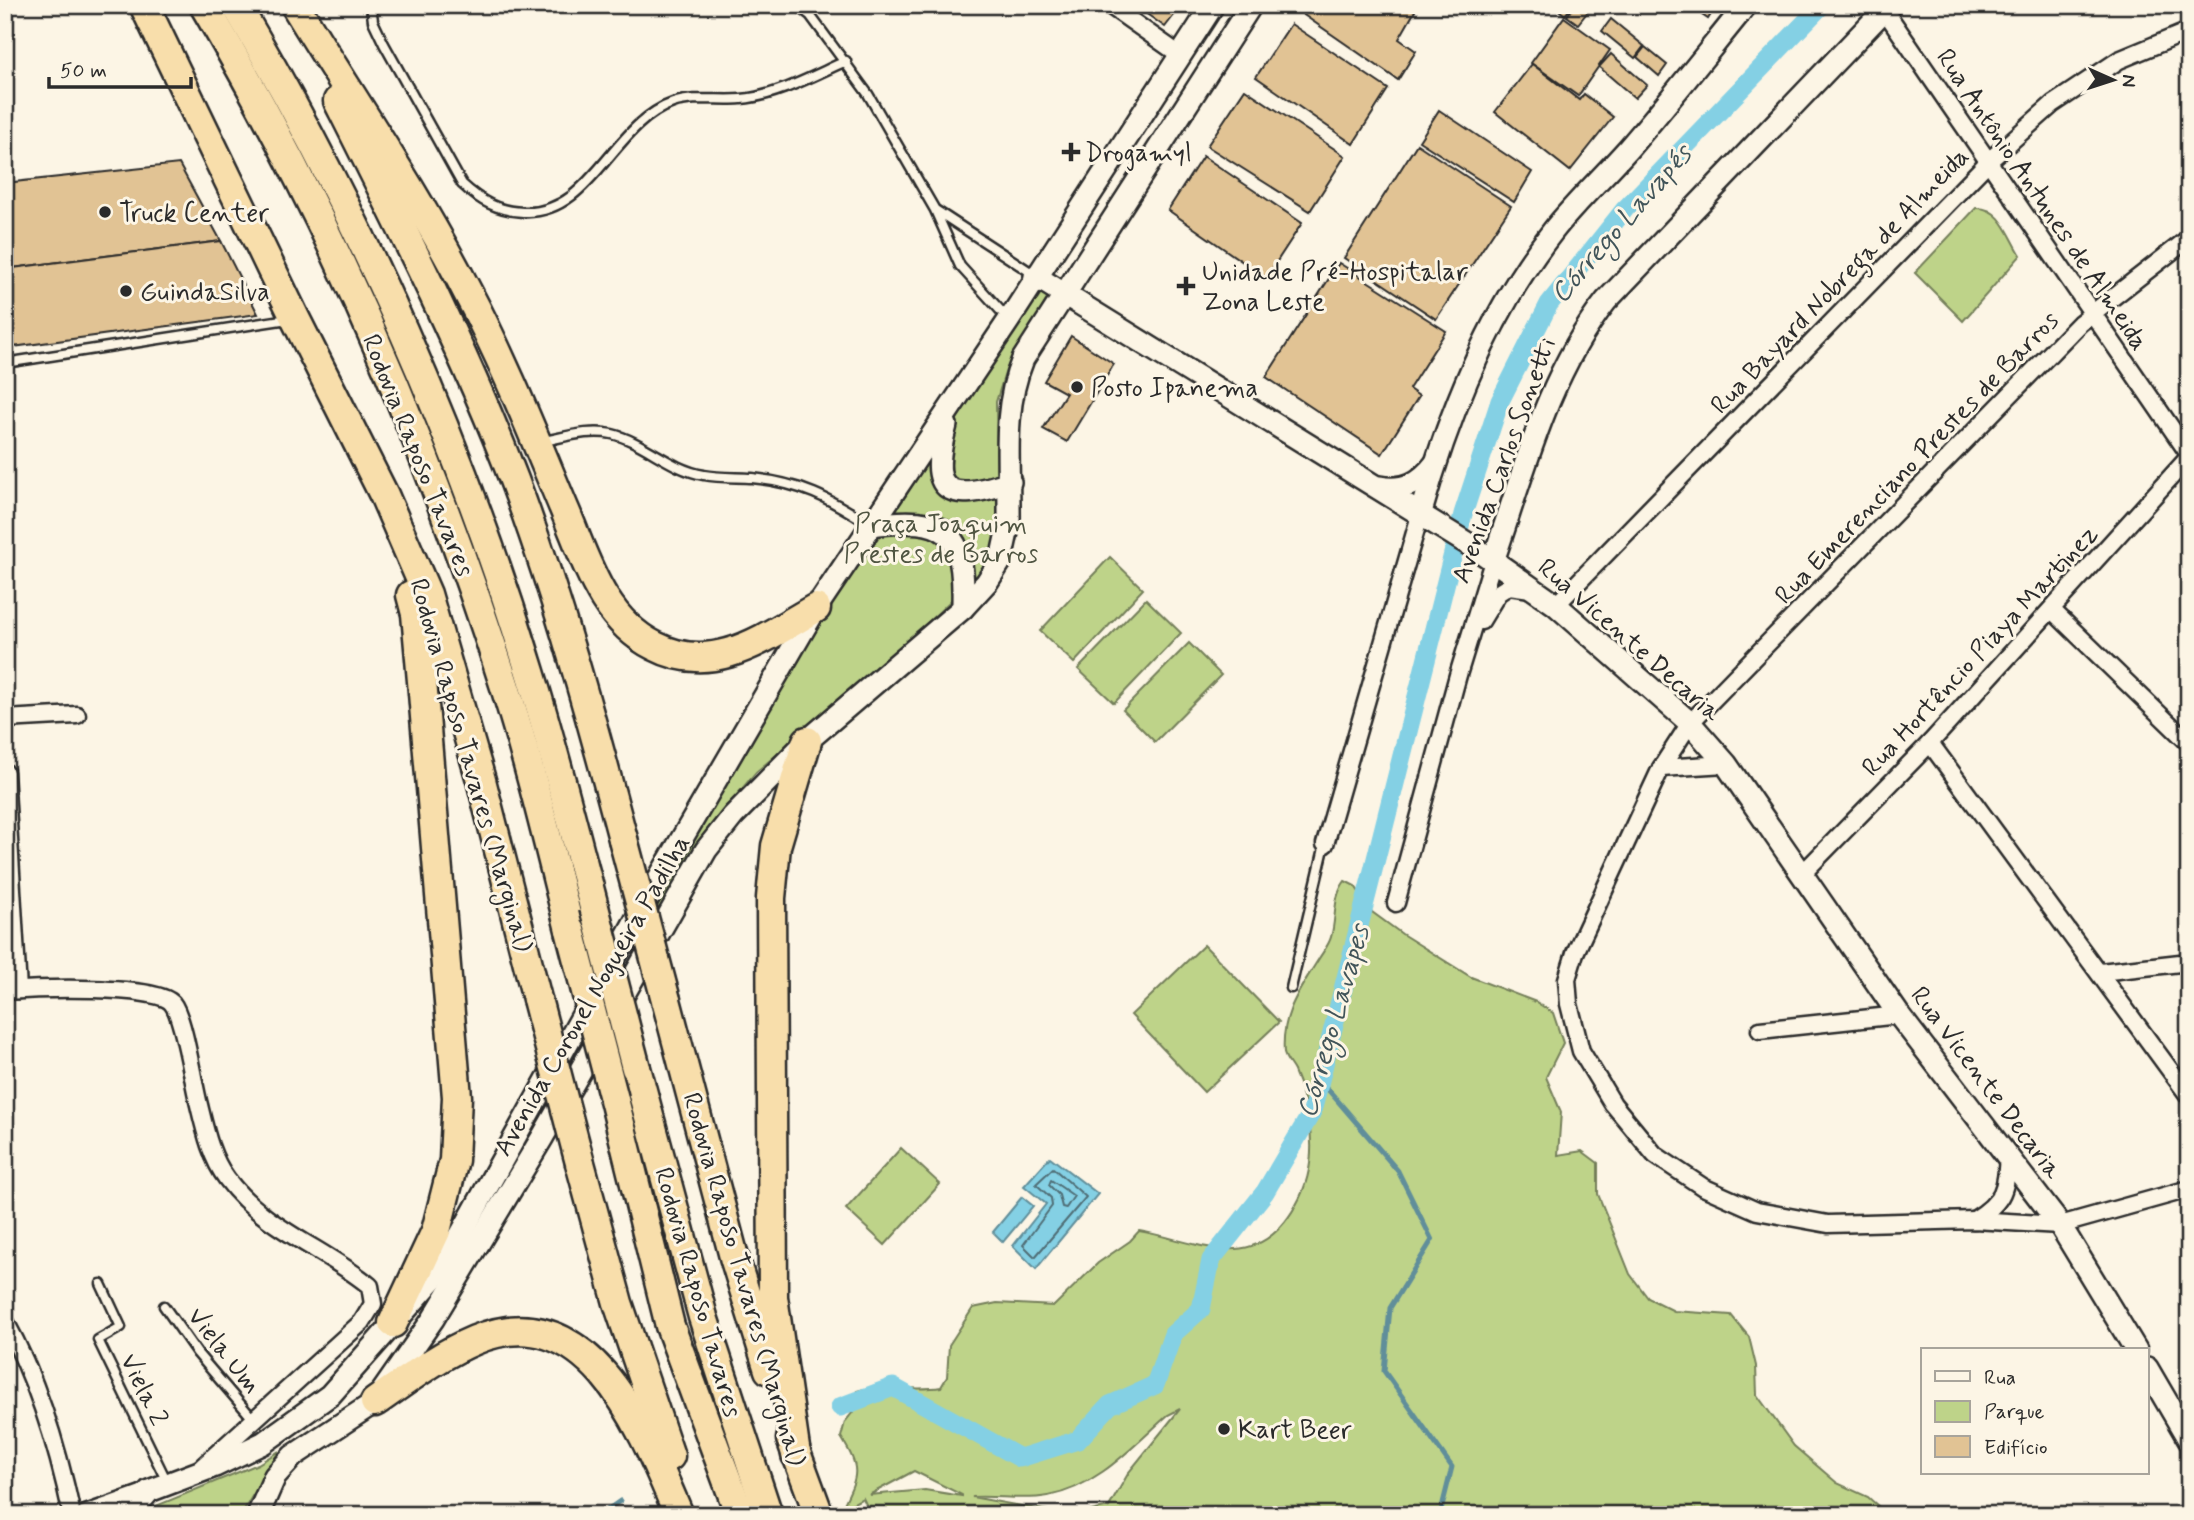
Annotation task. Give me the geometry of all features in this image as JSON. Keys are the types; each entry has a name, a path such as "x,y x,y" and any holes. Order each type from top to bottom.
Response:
{"highway":[{"name":"Rodovia Raposo Tavares (Marginal)","path":"144,5 384,495 427,594 481,780 618,1303 692,1515"},
{"name":"Rodovia Raposo Tavares","path":"204,5 278,139 352,290 407,413 466,570 506,691 614,1099 670,1326 740,1515"},
{"name":"Rodovia Raposo Tavares","path":"236,5 271,65 357,235 438,416 488,547 530,670 704,1317 768,1515"},
{"name":"Rodovia Raposo Tavares (Marginal)","path":"292,5 456,342 490,421 555,594 734,1257 796,1455 819,1515"},
{"path":"292,5 378,134 438,237 498,352 604,600 634,634 655,646 689,657 731,654 750,647 816,608"},
{"path":"384,495 416,614 457,1097 454,1160 436,1231 393,1323"},
{"path":"796,1455 773,1297 771,898 776,846 807,741"},
{"path":"375,1402 474,1340 514,1331 540,1333 558,1338 587,1356 617,1390 654,1456 678,1515"}],"main road":[{"name":"Avenida Coronel Nogueira Padilha","path":"195,1474 236,1457 290,1425 330,1395 441,1270 663,871 816,608 1009,320 1213,5"},
{"name":"Avenida Coronel Nogueira Padilha","path":"375,1402 433,1319 542,1138 706,850 733,816 807,741 962,608 987,582 1001,560 1009,523 1008,410 1012,386 1023,359 1063,293 1251,5"},
{"name":"Avenida Carlos Sonetti","path":"1427,517 1438,459 1483,343 1553,231 1629,147 1746,5"},
{"name":"Avenida Carlos Sonetti","path":"1485,555 1563,365 1582,331 1606,301 1885,6"},
{"path":"1035,276 1063,293"},
{"name":"Rua Vicente Decaria","path":"1063,293 1380,486 1485,555 1556,605 1690,723 1726,764 1899,1015 2060,1225 2135,1348"},
{"path":"951,408 938,456 943,483 949,489 968,494 1010,482"},
{"name":"Avenida Carlos Sonetti","path":"1380,486 1403,488 1416,483 1438,459"},
{"path":"871,525 919,521 945,532 961,558 962,608"},
{"path":"2149,1376 2189,1440"},
{"path":"260,1512 275,1476 293,1456 375,1402"},
{"path":"129,1515 159,1487 195,1474"}],"street":[{"path":"1109,5 1180,55"},
{"name":"Rua Antônio Antunes de Almeida","path":"1885,6 2090,314 2189,456"},
{"name":"Rua Bayard Nobrega de Almeida","path":"1556,605 1990,160 2053,104 2119,60 2189,31"},
{"name":"Rua Emerenciano Prestes de Barros","path":"2189,238 2090,314 1690,723 1661,768 1574,953 1567,979 1569,1004 1581,1051 1613,1104 1655,1155 1703,1187 1757,1211 1828,1224 1974,1220 2060,1225 2189,1189"},
{"name":"Rua Hortêncio Piaya Martinez","path":"1802,874 1930,743 2189,456"},
{"name":"Avenida Carlos Sonetti","path":"1325,844 1427,517"},
{"name":"Avenida Carlos Sonetti","path":"1396,903 1458,675 1485,555"},
{"name":"Avenida Carlos Sonetti","path":"1458,675 1487,609 1498,593 1509,586 1533,589"},
{"path":"2052,610 2189,743"},
{"path":"5,719 78,715"},
{"path":"1930,743 2189,1096"},
{"path":"1661,768 1726,764"},
{"path":"5,772 11,991 137,990 162,995 171,1002 180,1022 207,1139 225,1177 244,1199 278,1227 361,1279 370,1286 373,1295 373,1304 362,1322 195,1474"},
{"path":"2100,972 2189,962"},
{"path":"1760,1030 1899,1015"},
{"path":"1974,1220 1995,1207 2003,1194 2008,1155"},
{"path":"5,1321 23,1353 40,1399 72,1515"},
{"path":"83,1515 159,1487"}],"lane":[{"path":"370,5 373,21 384,44 462,184 475,196 510,211 549,210 568,200 653,111 674,102 696,99 744,99 784,87 846,61"},
{"path":"797,5 810,15 846,61 935,210 960,266 1009,320"},
{"path":"935,210 1035,276"},
{"path":"5,363 295,318"},
{"path":"537,442 591,433 611,434 633,442 677,467 704,475 764,480 807,489 828,497 871,525"},
{"path":"1291,988 1325,844"},
{"name":"Viela 2","path":"101,1284 121,1327 98,1340 159,1487"},
{"name":"Viela Um","path":"164,1307 197,1353 254,1420"}],"green space":[{"path":"1976,208 1985,209 1998,217 2021,255 1963,321 1915,273"},
{"name":"Praça Joaquim Prestes de Barros","path":"1041,288 1050,294 1006,370 996,402 998,544 986,567 878,670 756,772 725,809 660,911 655,902 799,650 872,547"},
{"path":"1110,557 1143,589 1074,663 1040,631"},
{"path":"1146,599 1181,633 1114,703 1078,669"},
{"path":"1189,643 1221,675 1155,742 1123,710"},
{"path":"1345,881 1355,886 1372,912 1471,977 1536,1002 1553,1013 1563,1043 1546,1077 1561,1112 1558,1155 1582,1151 1598,1163 1598,1194 1630,1274 1648,1298 1674,1311 1731,1315 1749,1337 1756,1366 1757,1395 1794,1446 1837,1483 1868,1497 1888,1515 1074,1515 1109,1507 1129,1472 1180,1409 1168,1415 1098,1475 1066,1491 1039,1497 972,1497 1070,1515 871,1515 863,1498 841,1510 854,1480 855,1466 841,1437 845,1422 860,1403 857,1391 941,1387 947,1377 949,1345 973,1308 997,1303 1054,1306 1098,1263 1130,1241 1139,1231 1225,1249 1244,1248 1263,1241 1280,1227 1301,1195 1311,1154 1305,1103 1294,1071 1284,1053 1285,1026 1298,993 1330,940 1341,887","holes":["914,1471 962,1495 925,1490 869,1495"]},
{"path":"1204,945 1279,1022 1204,1092 1131,1015"},
{"path":"901,1148 940,1184 885,1245 846,1209"},
{"path":"279,1451 241,1515 146,1515 156,1506 258,1464"}],"water":[{"path":"1050,1157 1098,1194 1036,1269 1013,1246 1046,1204 1024,1186"},
{"path":"1022,1197 1033,1206 1003,1242 993,1232"}],"building":[{"path":"1134,5 1162,5 1175,14 1165,27"},
{"path":"1302,5 1406,5 1415,11 1399,39 1416,51 1398,80 1298,11"},
{"path":"1553,5 1573,5 1565,15"},
{"path":"1575,5 1593,5 1578,24 1567,16"},
{"path":"1687,5 1717,5 1708,19"},
{"path":"1564,17 1610,50 1578,96 1531,63"},
{"path":"1611,19 1644,46 1635,58 1602,31"},
{"path":"1291,24 1388,89 1353,144 1256,77"},
{"path":"1645,47 1667,65 1659,76 1637,57"},
{"path":"1611,54 1647,85 1635,98 1599,67"},
{"path":"1532,64 1579,100 1584,94 1613,117 1570,171 1495,112"},
{"path":"1245,89 1345,156 1310,211 1207,146"},
{"path":"1439,110 1532,172 1514,202 1419,141"},
{"path":"1417,144 1511,206 1436,319 1344,258"},
{"path":"1203,156 1302,223 1266,278 1168,210"},
{"name":"Truck Center","path":"179,164 221,241 5,269 5,183"},
{"name":"GuindaSilva","path":"221,241 258,314 5,348 5,269"},
{"path":"1339,263 1446,331 1409,389 1419,396 1382,454 1266,377"},
{"name":"Posto Ipanema","path":"1071,336 1114,364 1067,442 1043,429 1066,393 1044,381"}],"waterway":[{"name":"Córrego Lavapes","path":"840,1407 893,1387 1020,1458 1078,1440 1110,1405 1155,1385 1173,1334 1201,1309 1211,1260 1265,1192 1312,1112 1463,514 1500,401 1549,304 1625,209 1822,5"},
{"path":"1319,1079 1398,1171 1432,1240 1390,1308 1384,1371 1452,1467 1440,1515"},
{"name":"Córrego Lavapes","path":"600,1515 620,1501"}],"place":[{"name":"Drogamyl","path":"1071,152"},
{"name":"Truck Center","path":"105,212"},
{"name":"Unidade Pré-Hospitalar Zona Leste","path":"1186,286"},
{"name":"GuindaSilva","path":"126,291"},
{"name":"Posto Ipanema","path":"1077,387"},
{"name":"Kart Beer","path":"1224,1429"}],"water label":[{"name":"Córrego Lavapés","path":"1620,223"}]}
